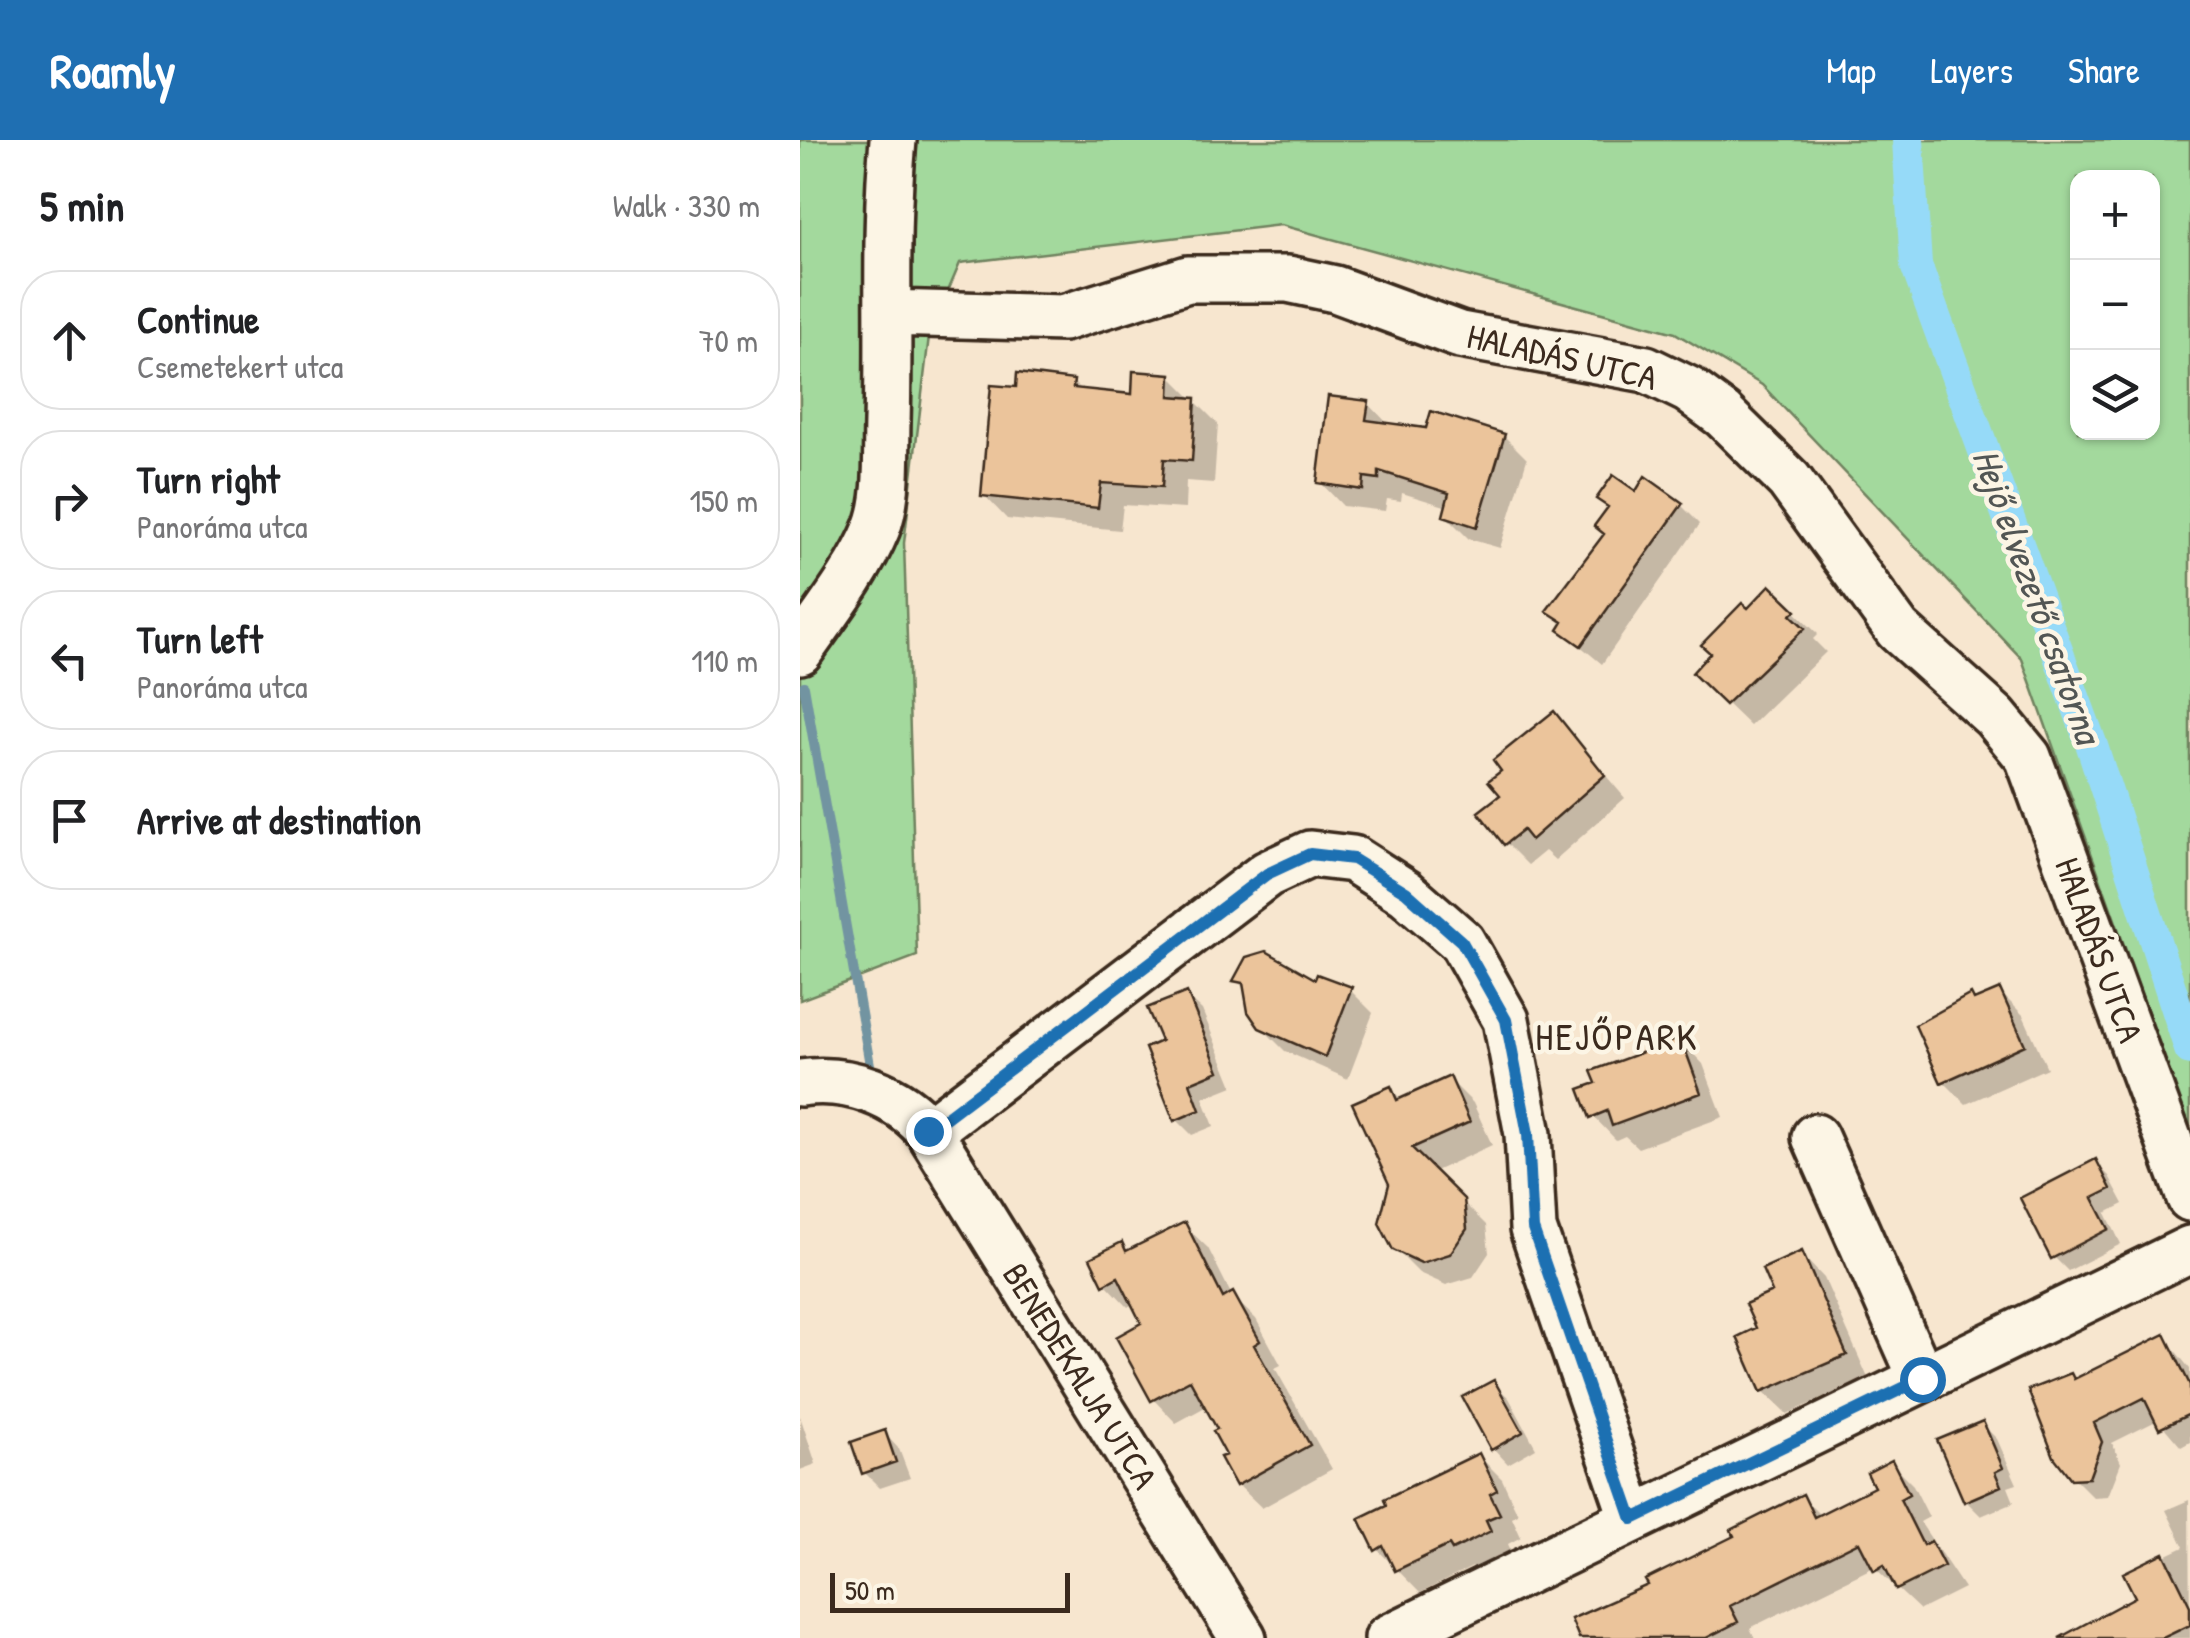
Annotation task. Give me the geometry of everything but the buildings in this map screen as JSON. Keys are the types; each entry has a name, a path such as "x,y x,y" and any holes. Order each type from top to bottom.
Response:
{"street":[{"path":"800,651 856,569 878,524 890,313 885,223 893,140"},
{"name":"HALADÁS UTCA","path":"890,313 1062,318 1188,279 1288,278 1335,289 1460,336 1646,368 1689,390 1723,415 1789,480 1898,630 1994,717 2028,757 2190,1198"},
{"path":"800,1083 821,1080 896,1099 922,1123 1267,874 1310,854 1353,859 1406,892 1462,942 1506,1020 1528,1134 1533,1229 1633,1519"},
{"name":"BENEDEKALJA UTCA","path":"922,1123 1243,1638"},
{"path":"1815,1137 1922,1379"},
{"path":"1388,1638 2190,1249"}],"green space":[{"path":"800,140 2190,140 2190,1130 2022,659 1762,385 1675,333 1281,225 960,263 929,336 904,543 917,956 800,1000"}],"waterway":[{"name":"Hejő elvezető csatorna","path":"1908,140 1916,265 2092,746 2190,1049"},
{"path":"804,686 870,1065"}],"district":[{"name":"HEJŐPARK","path":"1617,1037"}],"route":[{"path":"928,1131 1267,874 1310,854 1353,859 1406,892 1462,942 1506,1020 1528,1134 1533,1229 1633,1519 1922,1379"}]}
